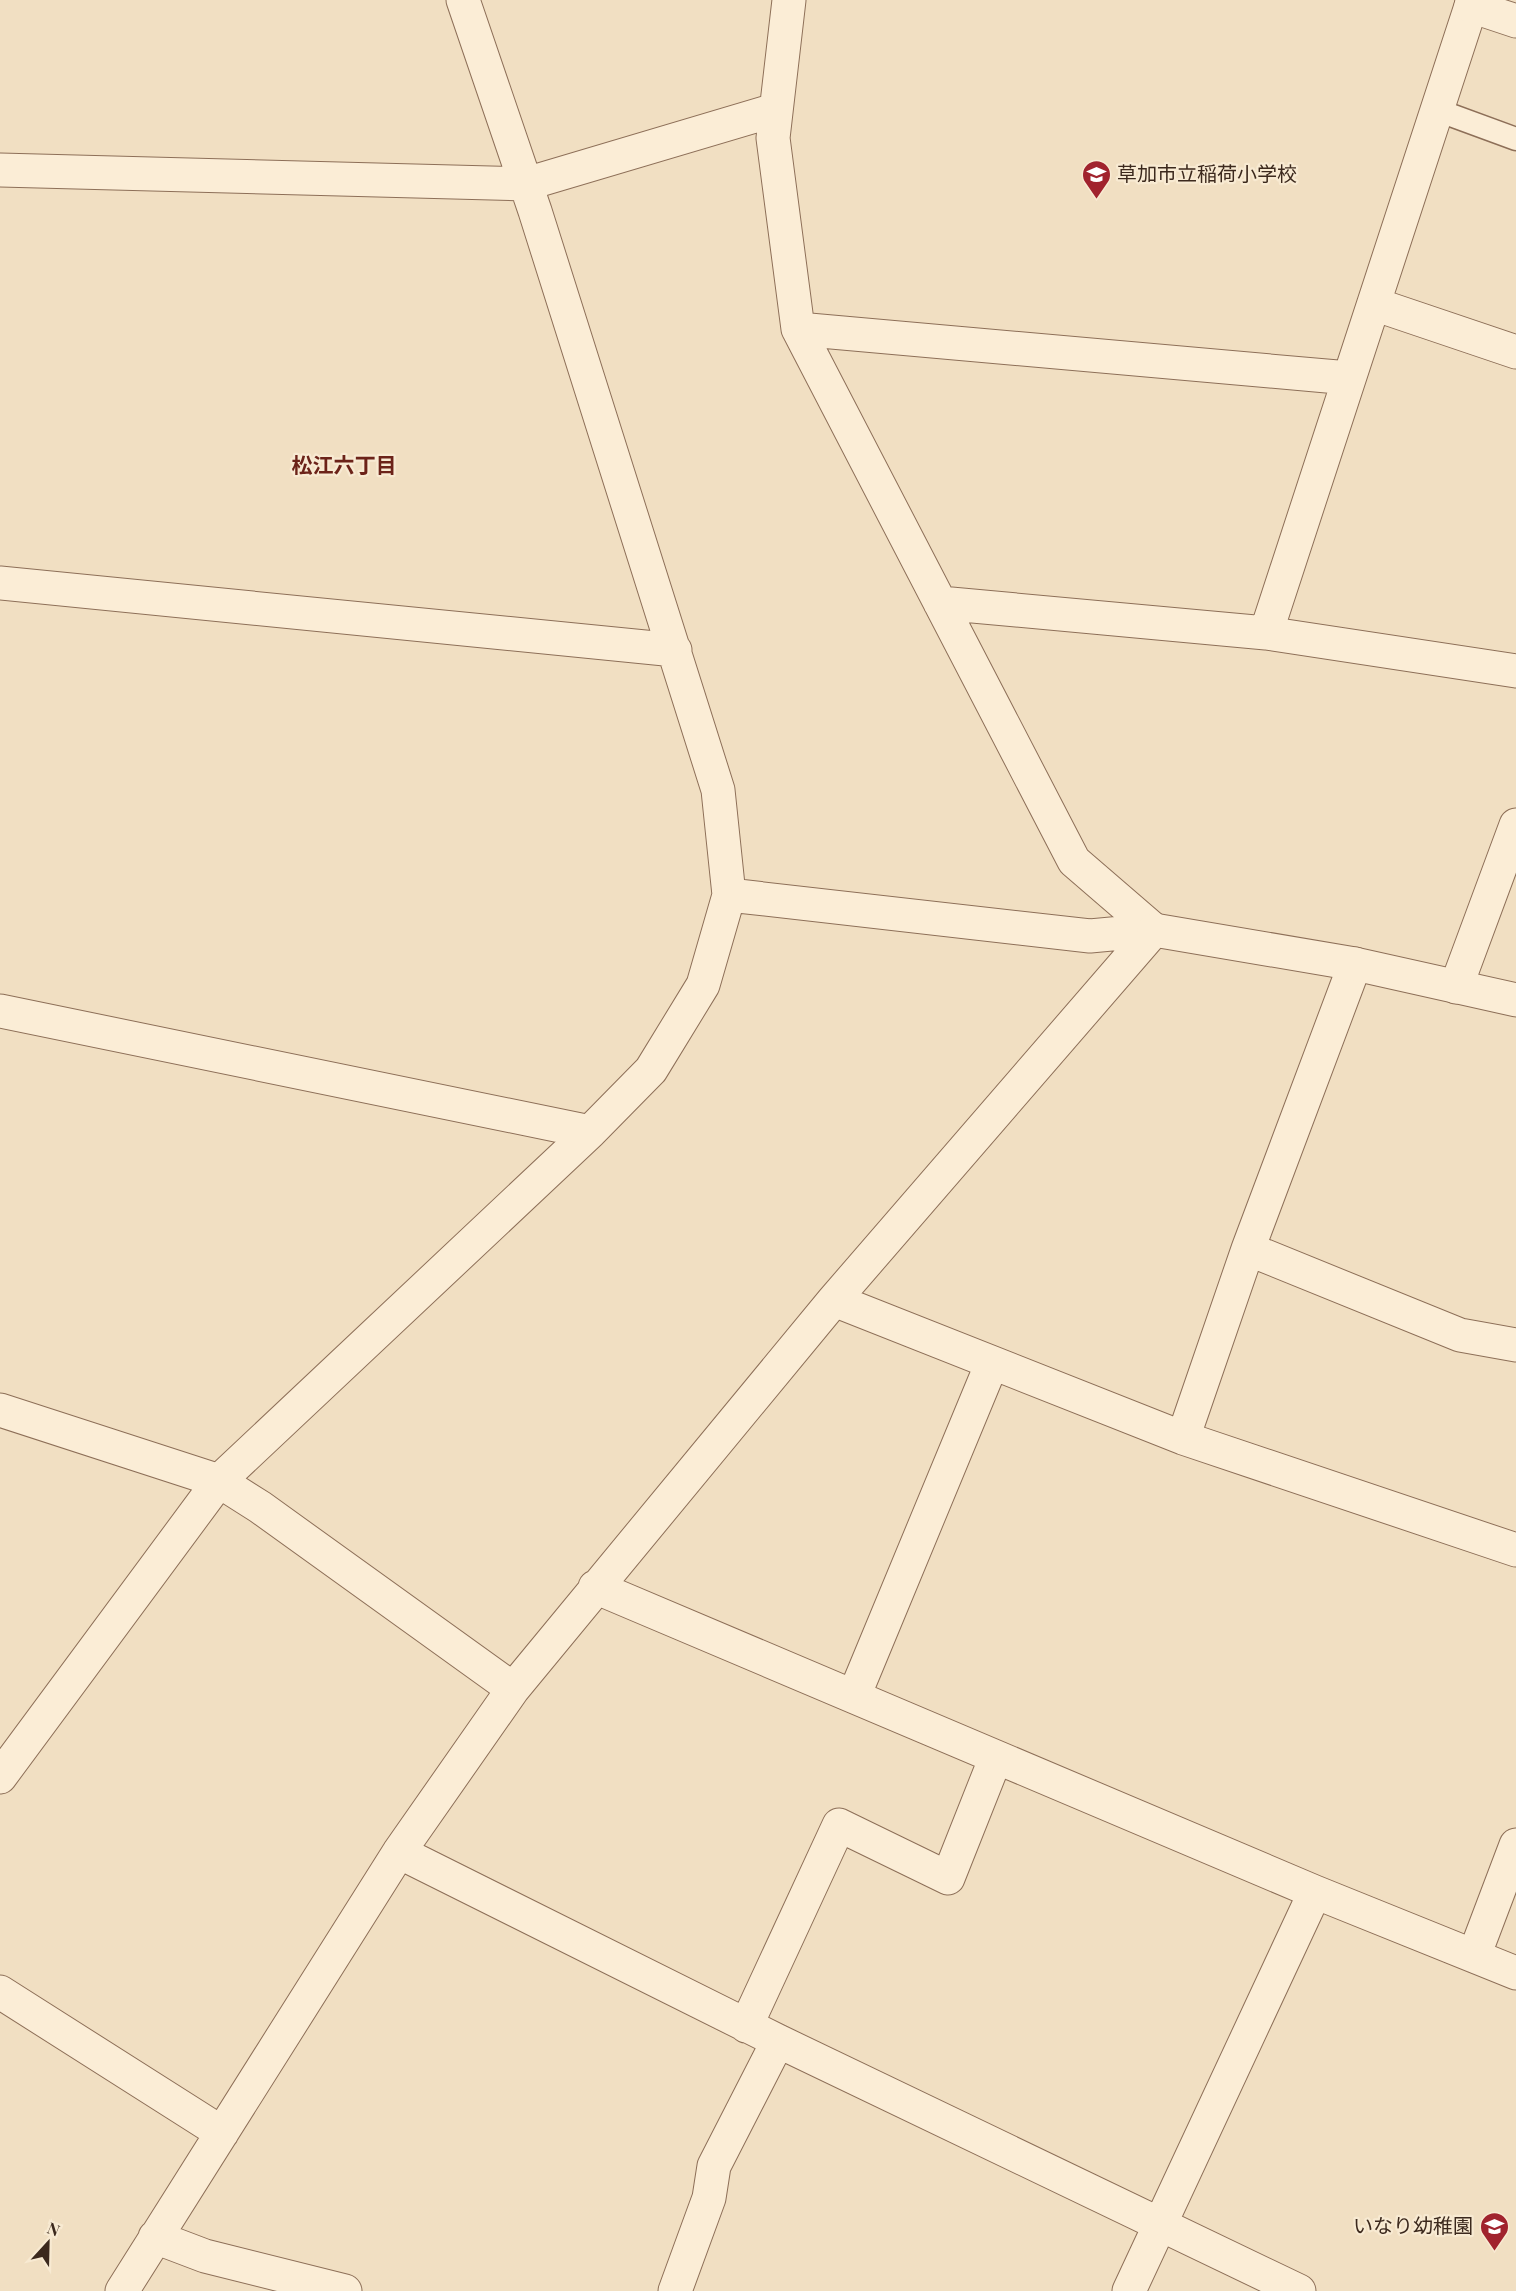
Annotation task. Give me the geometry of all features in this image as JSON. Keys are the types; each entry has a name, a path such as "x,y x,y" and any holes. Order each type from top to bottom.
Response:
{"street":[{"path":"0,1777 219,1481 590,1132 651,1070 702,985 729,895 718,790 526,184 463,0"},
{"path":"789,0 773,138 798,329 1074,861 1154,930"},
{"path":"1266,633 1472,3 1516,21"},
{"path":"0,170 526,184 775,110"},
{"path":"1374,304 1516,352"},
{"path":"798,329 1349,378"},
{"path":"0,583 675,650"},
{"path":"940,603 1266,633 1516,670"},
{"path":"1456,987 1516,825"},
{"path":"729,895 1090,936 1154,930 1355,964 1516,1000"},
{"path":"122,2291 399,1852 513,1689 834,1300 1154,930"},
{"path":"1183,1438 1248,1249 1355,964"},
{"path":"0,1011 590,1132"},
{"path":"1248,1249 1460,1335 1516,1345"},
{"path":"834,1300 1183,1438 1516,1550"},
{"path":"854,1696 992,1363"},
{"path":"0,1410 219,1481 260,1507 513,1689"},
{"path":"595,1587 1315,1892 1516,1973"},
{"path":"746,2026 839,1825 948,1878 996,1757"},
{"path":"1474,1956 1516,1845"},
{"path":"399,1852 746,2026 1299,2291"},
{"path":"1129,2291 1315,1892"},
{"path":"0,1992 222,2133"},
{"path":"675,2291 709,2198 714,2166 778,2041"},
{"path":"155,2237 205,2256 345,2291"}],"lane":[{"path":"1437,110 1516,139"}],"place":[{"name":"草加市立稲荷小学校","path":"1096,200"},
{"name":"いなり幼稚園","path":"1494,2252"}],"district":[{"name":"松江六丁目","path":"344,466"}]}
